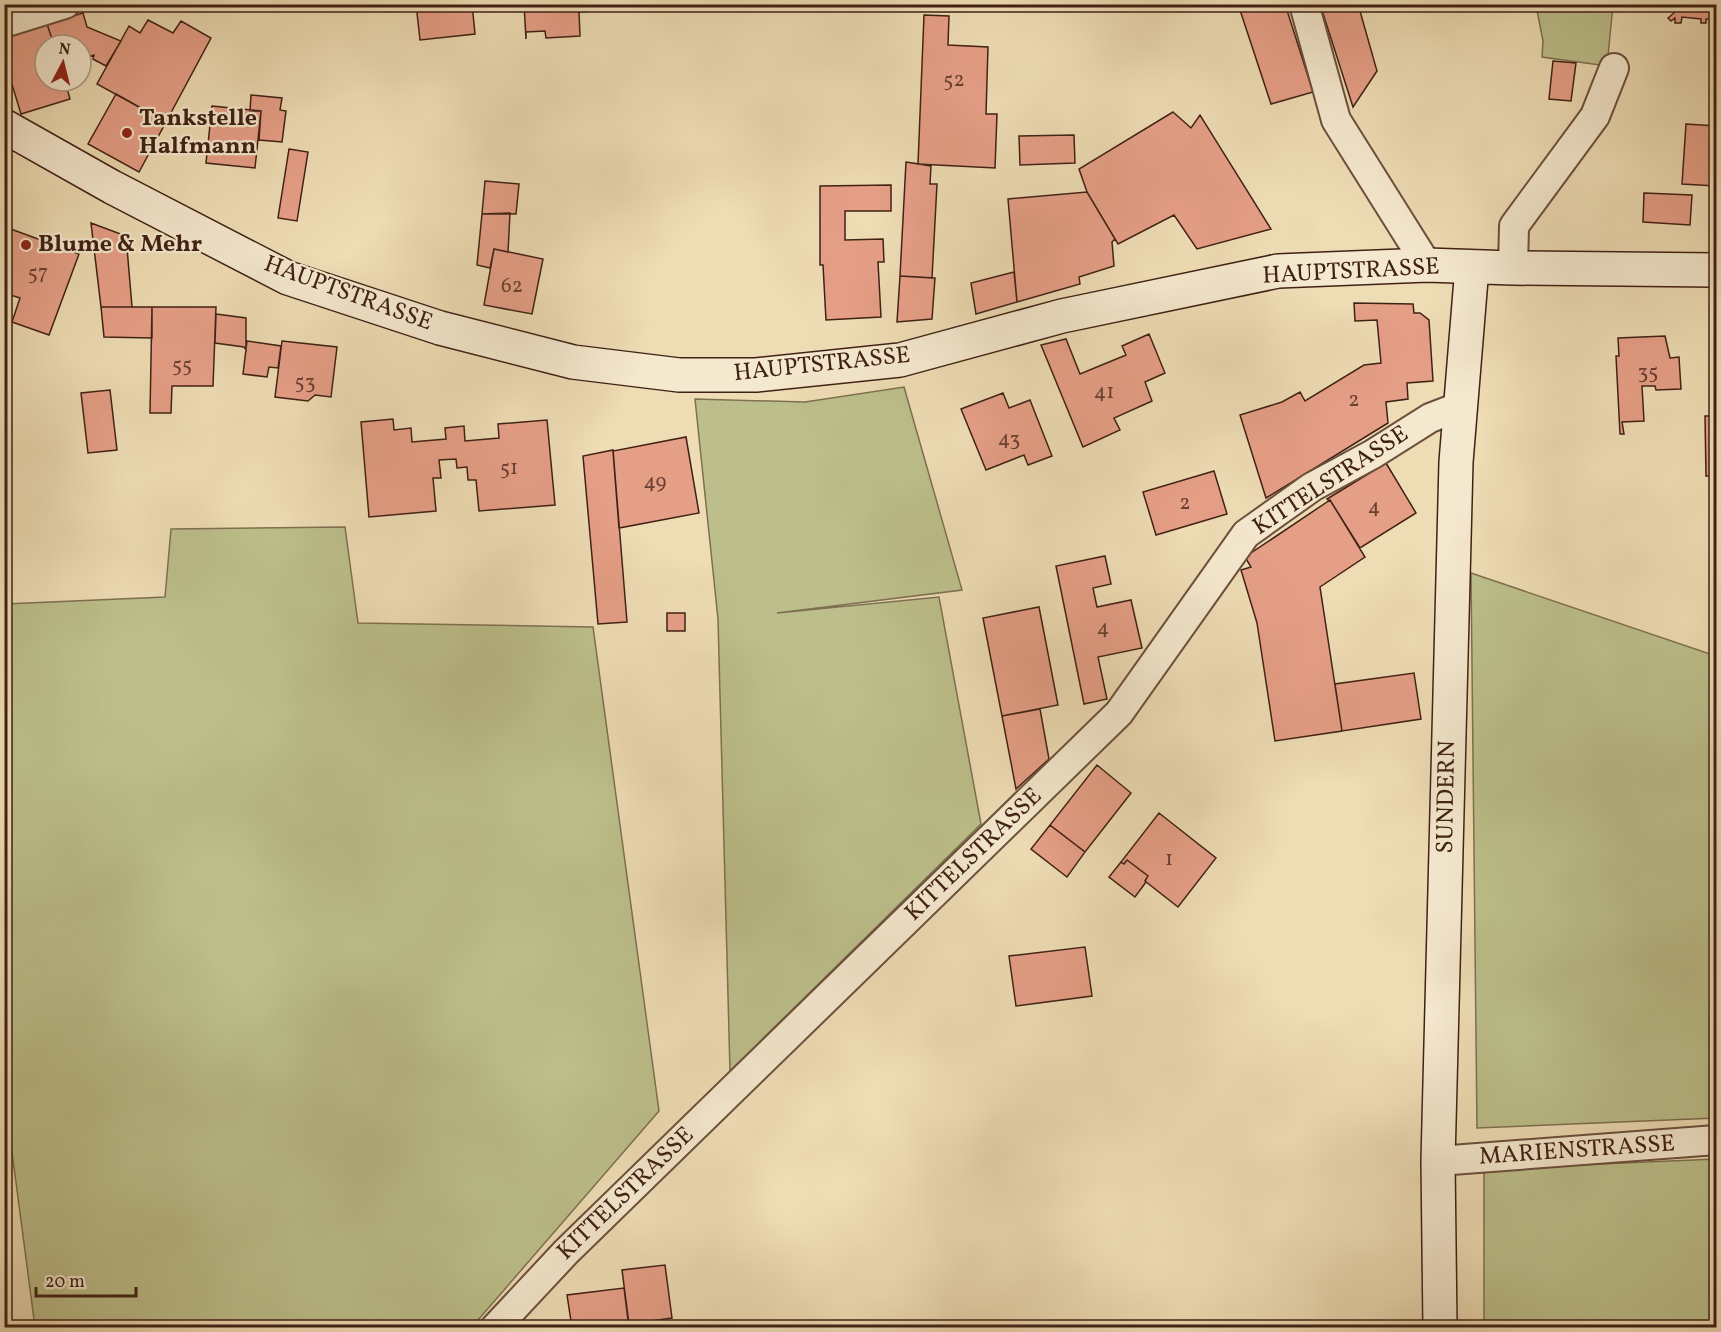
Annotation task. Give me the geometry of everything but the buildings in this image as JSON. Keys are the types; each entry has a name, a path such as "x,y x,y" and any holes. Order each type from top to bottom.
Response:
{"main road":[{"name":"HAUPTSTRASSE","path":"4,126 112,187 288,278 440,328 573,362 679,375 756,375 900,360 1062,316 1278,271 1427,265 1716,270"},
{"name":"SUNDERN","path":"1440,1328 1438,1161 1456,474 1472,267"}],"street":[{"path":"4,23 65,4"},
{"path":"1304,4 1336,120 1427,265"},
{"path":"1513,268 1515,226 1595,116 1614,68"},
{"name":"KITTELSTRASSE","path":"495,1328 566,1252 1119,713 1246,534 1312,488 1373,454 1430,418 1461,406"},
{"name":"MARIENSTRASSE","path":"1438,1161 1716,1140"}],"green space":[{"path":"1536,5 1613,5 1607,66 1542,57 1543,41"},
{"path":"904,387 962,590 777,613 939,597 981,824 730,1071 718,619 695,399 805,402"},
{"path":"345,527 358,623 593,627 659,1111 472,1327 35,1327 4,1091 5,604 165,597 171,529"},
{"path":"1471,573 1716,656 1716,1118 1477,1128"},
{"path":"1716,1159 1716,1327 1484,1327 1484,1169"}],"place":[{"name":"Tankstelle Halfmann","path":"127,133"},
{"name":"Blume & Mehr","path":"26,245"}]}
